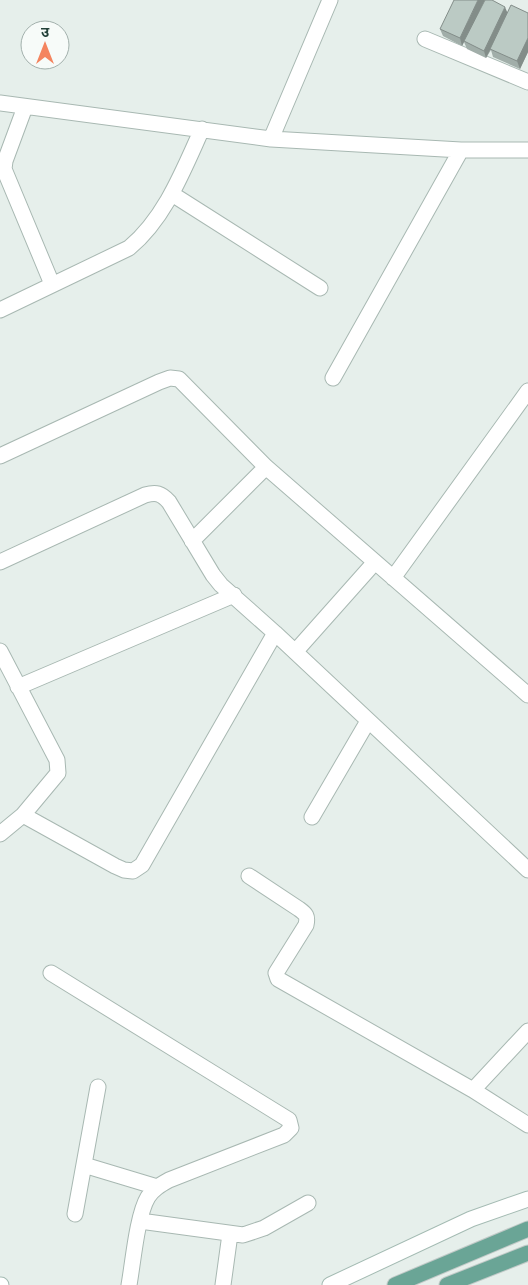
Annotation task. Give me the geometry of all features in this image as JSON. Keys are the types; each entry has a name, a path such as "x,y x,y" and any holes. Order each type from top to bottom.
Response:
{"main road":[{"path":"395,1285 528,1229"},
{"path":"447,1285 528,1253"}],"street":[{"path":"271,139 330,0"},
{"path":"425,39 528,82"},
{"path":"0,103 271,139 461,150 528,150"},
{"path":"25,107 2,170 52,284"},
{"path":"0,310 129,248 143,236 172,194 202,129"},
{"path":"333,378 461,150"},
{"path":"172,194 320,288"},
{"path":"0,456 170,378 179,379 266,467 528,695"},
{"path":"393,578 528,391"},
{"path":"192,541 266,467"},
{"path":"0,562 145,495 155,492 163,495 213,576 221,585 275,633 528,870"},
{"path":"295,652 375,562"},
{"path":"18,687 234,595"},
{"path":"23,815 124,870 133,871 142,865 275,633"},
{"path":"0,651 57,760 58,773 53,782 23,815 0,834"},
{"path":"312,818 368,721"},
{"path":"249,876 299,909 308,918 306,925 276,973 278,979 473,1090 528,1125"},
{"path":"51,973 289,1120 291,1128 284,1135 169,1180 157,1187 148,1198 140,1221 129,1285"},
{"path":"473,1090 528,1031"},
{"path":"75,1214 98,1088"},
{"path":"84,1165 157,1187"},
{"path":"330,1285 471,1220 528,1199"},
{"path":"140,1221 243,1235 264,1228 308,1202"},
{"path":"223,1285 230,1234"}],"building":[{"path":"454,0 478,0 460,38 440,29"},
{"path":"485,0 492,0 505,7 484,51 464,41"},
{"path":"511,5 528,13 528,38 517,61 490,49"}]}
